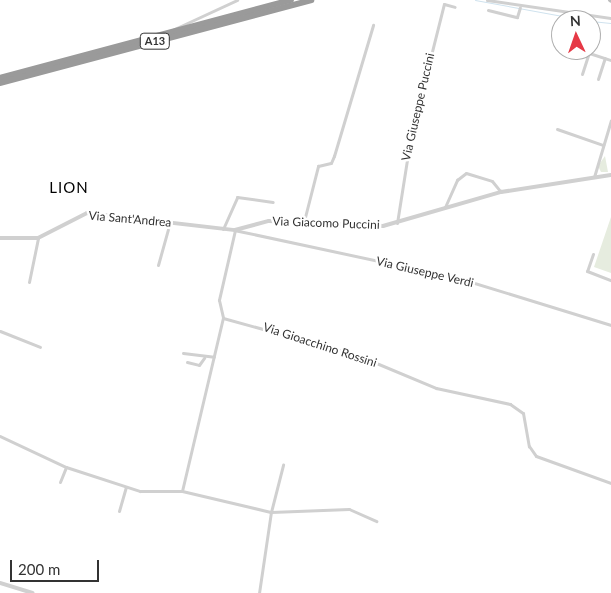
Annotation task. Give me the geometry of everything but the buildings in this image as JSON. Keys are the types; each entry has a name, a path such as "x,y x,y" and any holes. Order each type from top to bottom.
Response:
{"highway":[{"name":"A13","path":"0,78 291,0"},
{"name":"A13","path":"0,83 311,0"}],"street":[{"path":"167,33 206,11 237,0"},
{"path":"486,0 519,9 611,18"},
{"name":"Via Giuseppe Puccini","path":"397,224 411,135 444,4 455,7"},
{"path":"488,10 517,17 519,9"},
{"path":"304,221 318,166 331,163 334,156 373,25"},
{"path":"582,74 589,53 611,60"},
{"path":"598,79 605,58"},
{"path":"594,177 611,120"},
{"path":"557,129 603,145"},
{"path":"445,207 457,180 466,173 492,181 502,192"},
{"name":"Via Giacomo Puccini","path":"235,230 260,222 304,221 397,224 445,207 502,192 611,175"},
{"path":"224,229 237,197 273,202"},
{"name":"Via Sant'Andrea","path":"0,238 38,238 87,213 235,230"},
{"path":"158,265 170,222"},
{"path":"182,491 223,318 219,293 235,230"},
{"name":"Via Giuseppe Verdi","path":"235,230 458,278 611,325"},
{"path":"29,282 38,238"},
{"path":"593,254 587,270 611,280"},
{"name":"Via Gioacchino Rossini","path":"223,318 358,355 429,386 510,404 523,414 536,456 611,483"},
{"path":"0,331 40,347"},
{"path":"183,353 204,358 214,357"},
{"path":"187,362 199,365 204,358"},
{"path":"0,436 66,468 126,487 182,491 271,512 349,509 376,521"},
{"path":"259,593 271,512 283,465"},
{"path":"60,482 66,468"},
{"path":"119,511 126,487"},
{"path":"0,583 33,593"}],"shaded area":[{"path":"605,156 608,172 601,172 598,166"},
{"path":"611,217 611,273 594,267"}],"waterway":[{"path":"475,0 551,14"},
{"path":"601,22 611,23"}],"district":[{"name":"LION","path":"69,188"}]}
